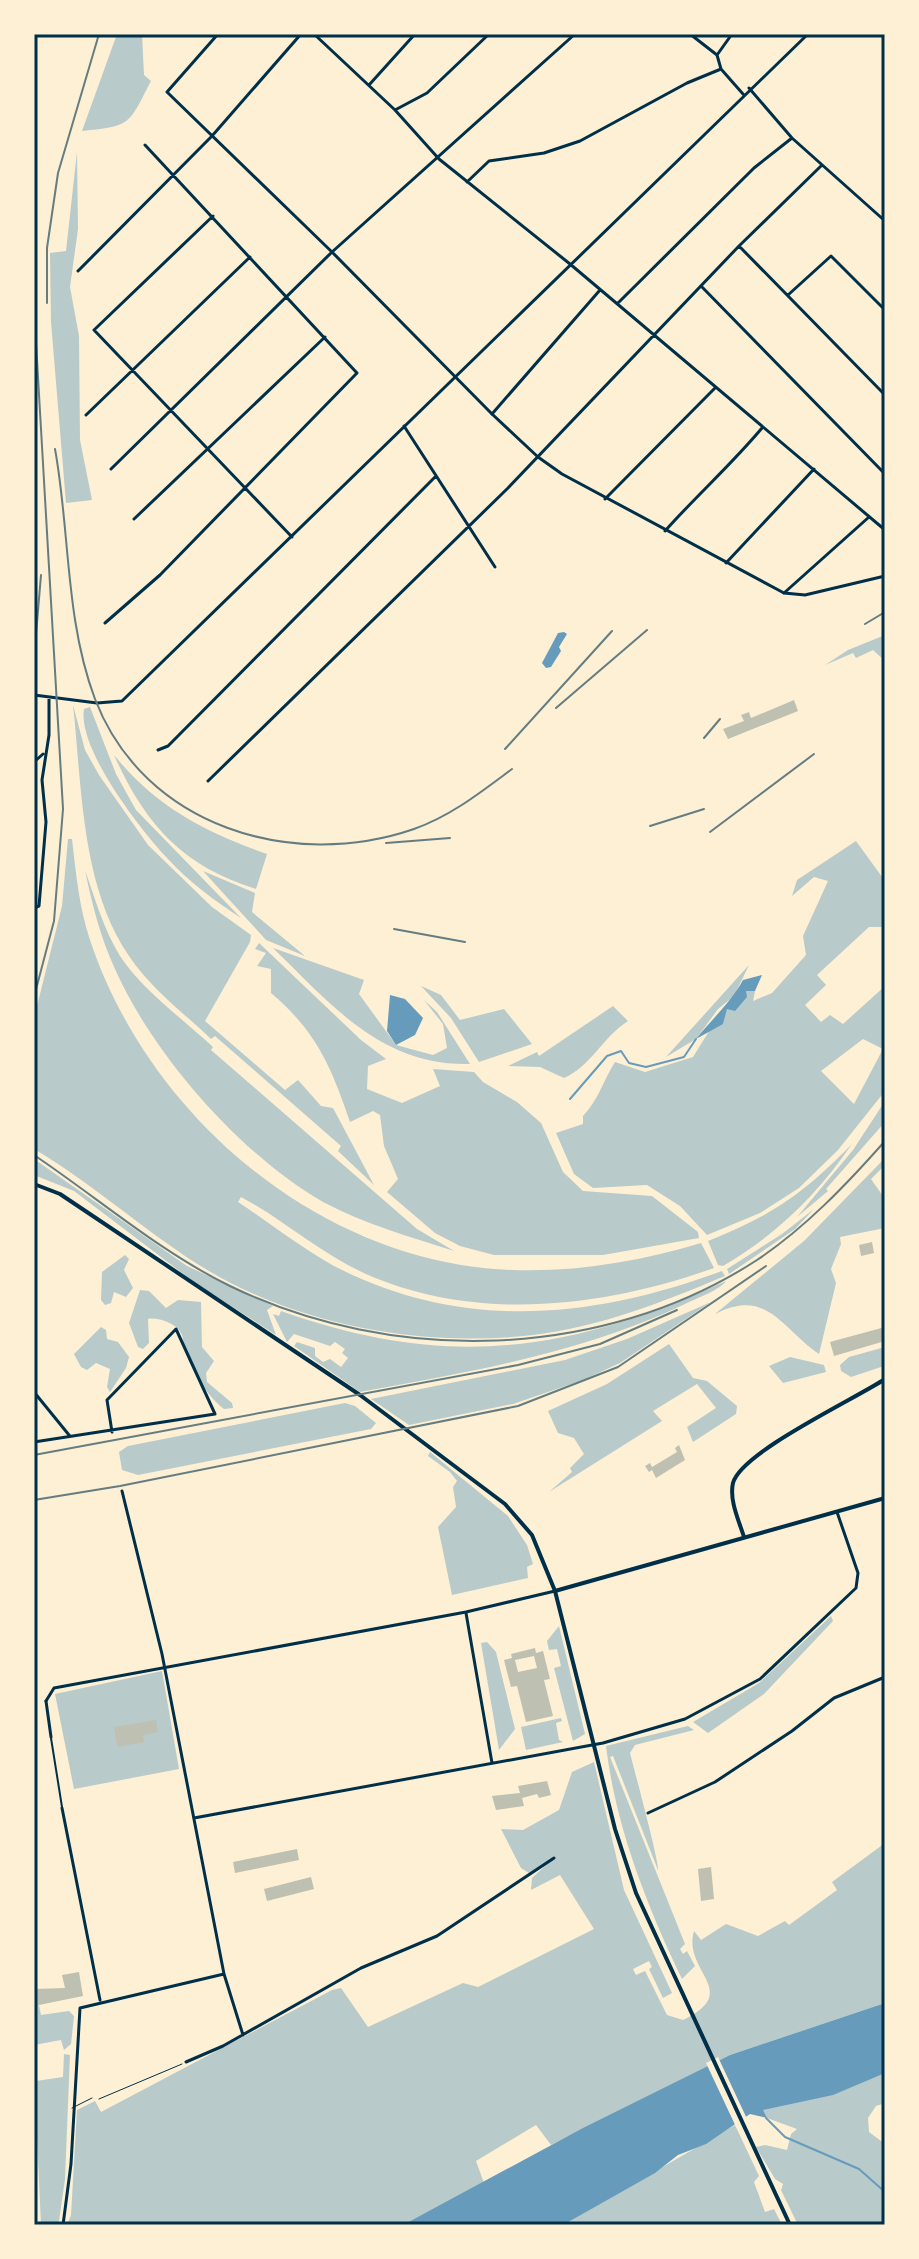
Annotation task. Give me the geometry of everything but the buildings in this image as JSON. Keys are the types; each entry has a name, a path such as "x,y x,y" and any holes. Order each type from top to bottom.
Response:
{"main road":[{"path":"34,1184 60,1194 360,1395 505,1504 532,1535 555,1591 615,1829 636,1893 790,2225"},
{"path":"744,1537 732,1496 738,1470 771,1446 885,1379"},
{"path":"555,1591 885,1498"}],"street":[{"path":"218,34 167,92 538,457 605,499 784,593 805,595 885,576"},
{"path":"78,271 212,136 301,34"},
{"path":"314,34 395,110 439,159 570,264 885,530"},
{"path":"369,85 415,34"},
{"path":"395,110 427,93 489,34"},
{"path":"111,469 332,252 575,34"},
{"path":"690,34 717,55 721,69 743,94"},
{"path":"717,55 732,34"},
{"path":"34,695 115,704 122,701 749,88 808,34"},
{"path":"467,182 489,161 544,153 580,141 687,83 721,69"},
{"path":"749,88 792,138 885,221"},
{"path":"617,304 754,168 792,138"},
{"path":"105,623 160,575 357,373 145,145"},
{"path":"208,781 538,457 739,246 822,165"},
{"path":"213,216 94,330 173,409 292,537"},
{"path":"739,246 885,395"},
{"path":"788,295 831,256 885,310"},
{"path":"86,415 250,257"},
{"path":"702,287 885,474"},
{"path":"492,414 600,290"},
{"path":"134,519 325,337"},
{"path":"605,499 715,388"},
{"path":"404,426 495,567"},
{"path":"665,531 701,492 723,474 762,428"},
{"path":"726,563 814,469"},
{"path":"158,750 168,746 436,476"},
{"path":"784,593 869,517"},
{"path":"34,908 39,906 46,822 42,780 49,697"},
{"path":"34,762 45,752"},
{"path":"34,1442 112,1432 215,1414 176,1329 107,1400 112,1432"},
{"path":"34,1392 70,1437"},
{"path":"122,1491 164,1667 224,1974 243,2035"},
{"path":"194,1818 596,1744 685,1719 760,1679 843,1601 859,1579 837,1512"},
{"path":"101,2001 62,1808 51,1737 46,1701 54,1688 466,1612 555,1591"},
{"path":"466,1612 492,1763"},
{"path":"648,1813 715,1782 792,1731 834,1698 885,1677"},
{"path":"186,2062 243,2035 361,1968 437,1936 554,1858"},
{"path":"63,2225 68,2204 80,2008 224,1974"}],"lane":[{"path":"72,2108 92,2098"}],"path":[{"path":"92,2098 101,2100 186,2062"}],"shaded area":[{"path":"117,34 142,34 144,75 151,81 127,121 82,131"},
{"path":"77,152 78,229 70,287 79,336 80,440 92,500 66,503 51,322 50,253 66,251"},
{"path":"885,635 885,661 873,650 856,658 853,653 825,665 848,650"},
{"path":"73,705 85,750 148,845 212,907 251,935 250,942 205,1021 285,1090 298,1080 321,1106 333,1108 374,1185 338,1151 341,1146 215,1036 211,1039 157,990 129,956 101,899 93,867 86,835"},
{"path":"90,707 116,774 136,810 241,918 176,867 128,810 90,745 84,725 84,709"},
{"path":"114,755 147,789 183,816 223,837 267,854 256,889 207,868 169,839 139,802"},
{"path":"68,839 72,839 90,940 115,999 147,1055 187,1107 232,1153 284,1193 339,1225 399,1250 461,1265 522,1270 582,1268 642,1258 701,1243 714,1268 629,1292 585,1300 496,1304 452,1299 408,1289 366,1274 241,1197 238,1202 298,1243 334,1266 382,1287 430,1301 479,1309 527,1311 576,1308 625,1300 722,1271 725,1276 655,1304 583,1326 533,1335 447,1338 403,1334 317,1317 236,1286 199,1265 34,1149 34,1018 62,906"},
{"path":"856,841 885,881 885,927 869,927 817,975 826,985 805,1005 821,1022 830,1015 843,1024 885,986 885,1091 838,1150 799,1188 760,1213 707,1235 680,1206 647,1185 593,1188 574,1174 556,1133 583,1124 583,1116 615,1062 645,1072 693,1057 711,1028 723,1023 727,1008 746,991 755,991 753,1001 772,993 806,955 803,936 828,881 814,877 792,896 797,880","holes":["863,1039 883,1049 854,1104 821,1071"]},
{"path":"85,870 114,946 140,981 213,1047 211,1050 417,1229 454,1251 371,1223 323,1202 261,1158 231,1130 176,1068 131,1002 105,944"},
{"path":"203,871 255,893 252,912 305,956 266,940"},
{"path":"259,943 361,1040 386,1059 368,1066 367,1089 402,1103 440,1086 433,1069 474,1072 483,1082 517,1102 541,1123 563,1172 583,1191 652,1196 698,1232 699,1238 603,1255 494,1255 460,1246 435,1233 387,1192 398,1179 384,1146 380,1115 373,1111 350,1122 320,1051 300,1021 271,993 271,969 257,966 266,953 255,949"},
{"path":"273,948 364,980 359,994 396,1045 433,1055 447,1048 443,1024 424,1000 437,1012 470,1064 438,1062 410,1055 384,1043 338,1010"},
{"path":"749,965 734,996 718,1009 696,1039 666,1057"},
{"path":"421,986 441,995 460,1020 504,1009 532,1044 479,1062 451,1018"},
{"path":"613,1006 628,1021 573,1073 564,1078 540,1067 508,1066 537,1052 539,1056"},
{"path":"885,1101 885,1122 826,1189 828,1191 797,1217 853,1150"},
{"path":"852,1144 810,1197 778,1227 742,1254 723,1266 718,1265 708,1241 786,1202"},
{"path":"885,1158 885,1165 871,1179 885,1199 885,1228 840,1237 841,1244 831,1269 836,1283 819,1354 761,1308 748,1305 715,1314 804,1241"},
{"path":"34,1159 187,1266 273,1306 267,1310 276,1335 194,1282 74,1191 34,1175"},
{"path":"814,1209 795,1229 729,1274 727,1269 782,1234"},
{"path":"125,1255 129,1259 124,1270 133,1288 126,1297 114,1292 111,1303 105,1305 101,1300 102,1272"},
{"path":"726,1281 708,1294 605,1336 525,1359 360,1392 294,1346 297,1342 315,1348 315,1356 323,1362 330,1359 341,1367 348,1358 342,1353 345,1349 335,1342 330,1346 294,1334 287,1342 273,1314 279,1316 281,1311 341,1330 398,1341 453,1346 507,1345 560,1338 614,1324"},
{"path":"140,1290 149,1291 166,1308 178,1300 201,1302 202,1347 214,1361 206,1373 207,1382 232,1403 233,1408 224,1409 206,1390 192,1367 182,1335 175,1326 148,1319 149,1343 143,1349 138,1347 129,1323"},
{"path":"711,1302 620,1363 583,1380 513,1404 409,1425 371,1399 565,1360 627,1339"},
{"path":"101,1327 106,1330 107,1339 118,1342 129,1357 126,1368 110,1392 107,1387 110,1369 96,1363 87,1370 81,1367 74,1354"},
{"path":"669,1344 693,1378 707,1381 737,1406 736,1414 693,1442 687,1427 716,1408 697,1384 653,1411 662,1421 549,1492 572,1472 570,1468 584,1454 574,1438 558,1433 548,1411 607,1384"},
{"path":"885,1347 884,1366 851,1377 841,1371 840,1365 849,1357"},
{"path":"790,1357 824,1365 826,1372 783,1383 769,1366"},
{"path":"345,1403 355,1406 376,1423 371,1429 138,1475 122,1470 119,1452 128,1446"},
{"path":"430,1452 508,1516 527,1545 533,1564 527,1567 528,1578 452,1595 438,1527 456,1507 453,1487 457,1481 428,1456"},
{"path":"831,1616 833,1621 764,1694 708,1733 693,1722 759,1683"},
{"path":"559,1626 585,1734 573,1741 554,1668 561,1666 557,1649 549,1650 547,1641"},
{"path":"487,1642 496,1652 515,1729 499,1750 481,1643"},
{"path":"162,1671 179,1769 74,1789 55,1694"},
{"path":"561,1718 562,1721 556,1723 559,1740 563,1742 526,1750 521,1727"},
{"path":"688,1726 694,1730 635,1745 630,1753 658,1870 613,1756 610,1757 685,1944 680,1949 683,1954 687,1951 695,1966 682,1979 625,1837 606,1746"},
{"path":"594,1762 624,1890 672,1993 663,1998 649,1969 652,1967 649,1961 633,1969 636,1975 645,1971 667,2015 683,2020 700,2010 708,2000 710,1990 696,1958 694,1931 701,1940 726,1924 758,1936 785,1921 789,1925 837,1890 832,1882 885,1843 885,2003 730,2055 551,2145 536,2125 476,2161 484,2183 403,2225 67,2225 71,2215 77,2110 95,2101 101,2112 332,1990 341,1988 368,2027 463,1983 478,1987 594,1929 560,1875 531,1890 532,1878 546,1865 529,1873 521,1868 501,1829 523,1830 559,1810 572,1772"},
{"path":"39,2005 41,2015 69,2011 74,2016 71,2044 64,2050 61,2040 34,2045 34,2006"},
{"path":"64,2054 70,2055 65,2179 59,2221 56,2225 41,2225 34,2068 36,2081 63,2077"},
{"path":"885,2073 885,2103 876,2106 868,2118 869,2132 885,2144 885,2225 798,2225 781,2190 783,2184 775,2179 756,2147 765,2145 787,2150 791,2134 797,2129 767,2118 762,2110"},
{"path":"735,2125 759,2176 754,2182 765,2212 774,2209 782,2225 563,2225"}],"water":[{"path":"558,633 567,634 559,647 561,651 551,667 546,668 542,663"},
{"path":"762,975 755,991 746,991 747,997 735,1011 727,1009 723,1024 696,1039 743,980"},
{"path":"390,995 405,999 423,1018 415,1035 396,1045 387,1031"},
{"path":"885,2003 885,2073 833,2095 763,2110 767,2118 750,2114 706,2144 678,2155 655,2173 563,2225 403,2225 583,2128 730,2055"}],"pier":[{"path":"718,2057 748,2121 737,2129 706,2063"}],"waterway":[{"path":"570,1099 607,1056 621,1051 629,1063 646,1067 684,1057 696,1039"},
{"path":"766,2118 785,2137 859,2169 885,2192"}],"railway":[{"path":"47,303 47,248 58,173 99,34"},
{"path":"34,308 63,809 54,921 34,997"},
{"path":"55,449 73,607 85,669 95,699 118,743 148,779 185,807 227,828 272,840 320,844 367,841 414,829 441,817 512,769"},
{"path":"34,658 41,575"},
{"path":"865,624 885,612"},
{"path":"556,708 647,630"},
{"path":"505,749 612,631"},
{"path":"704,738 720,719"},
{"path":"710,832 814,754"},
{"path":"650,826 704,809"},
{"path":"386,843 450,838"},
{"path":"394,929 465,942"},
{"path":"34,1155 179,1257 230,1286 293,1312 359,1329 428,1339 496,1340 565,1333 632,1318 697,1293 757,1260 792,1234 885,1141"},
{"path":"34,1500 120,1486 518,1406 618,1367 766,1266"},
{"path":"34,1455 518,1365 600,1344 677,1310"}]}
